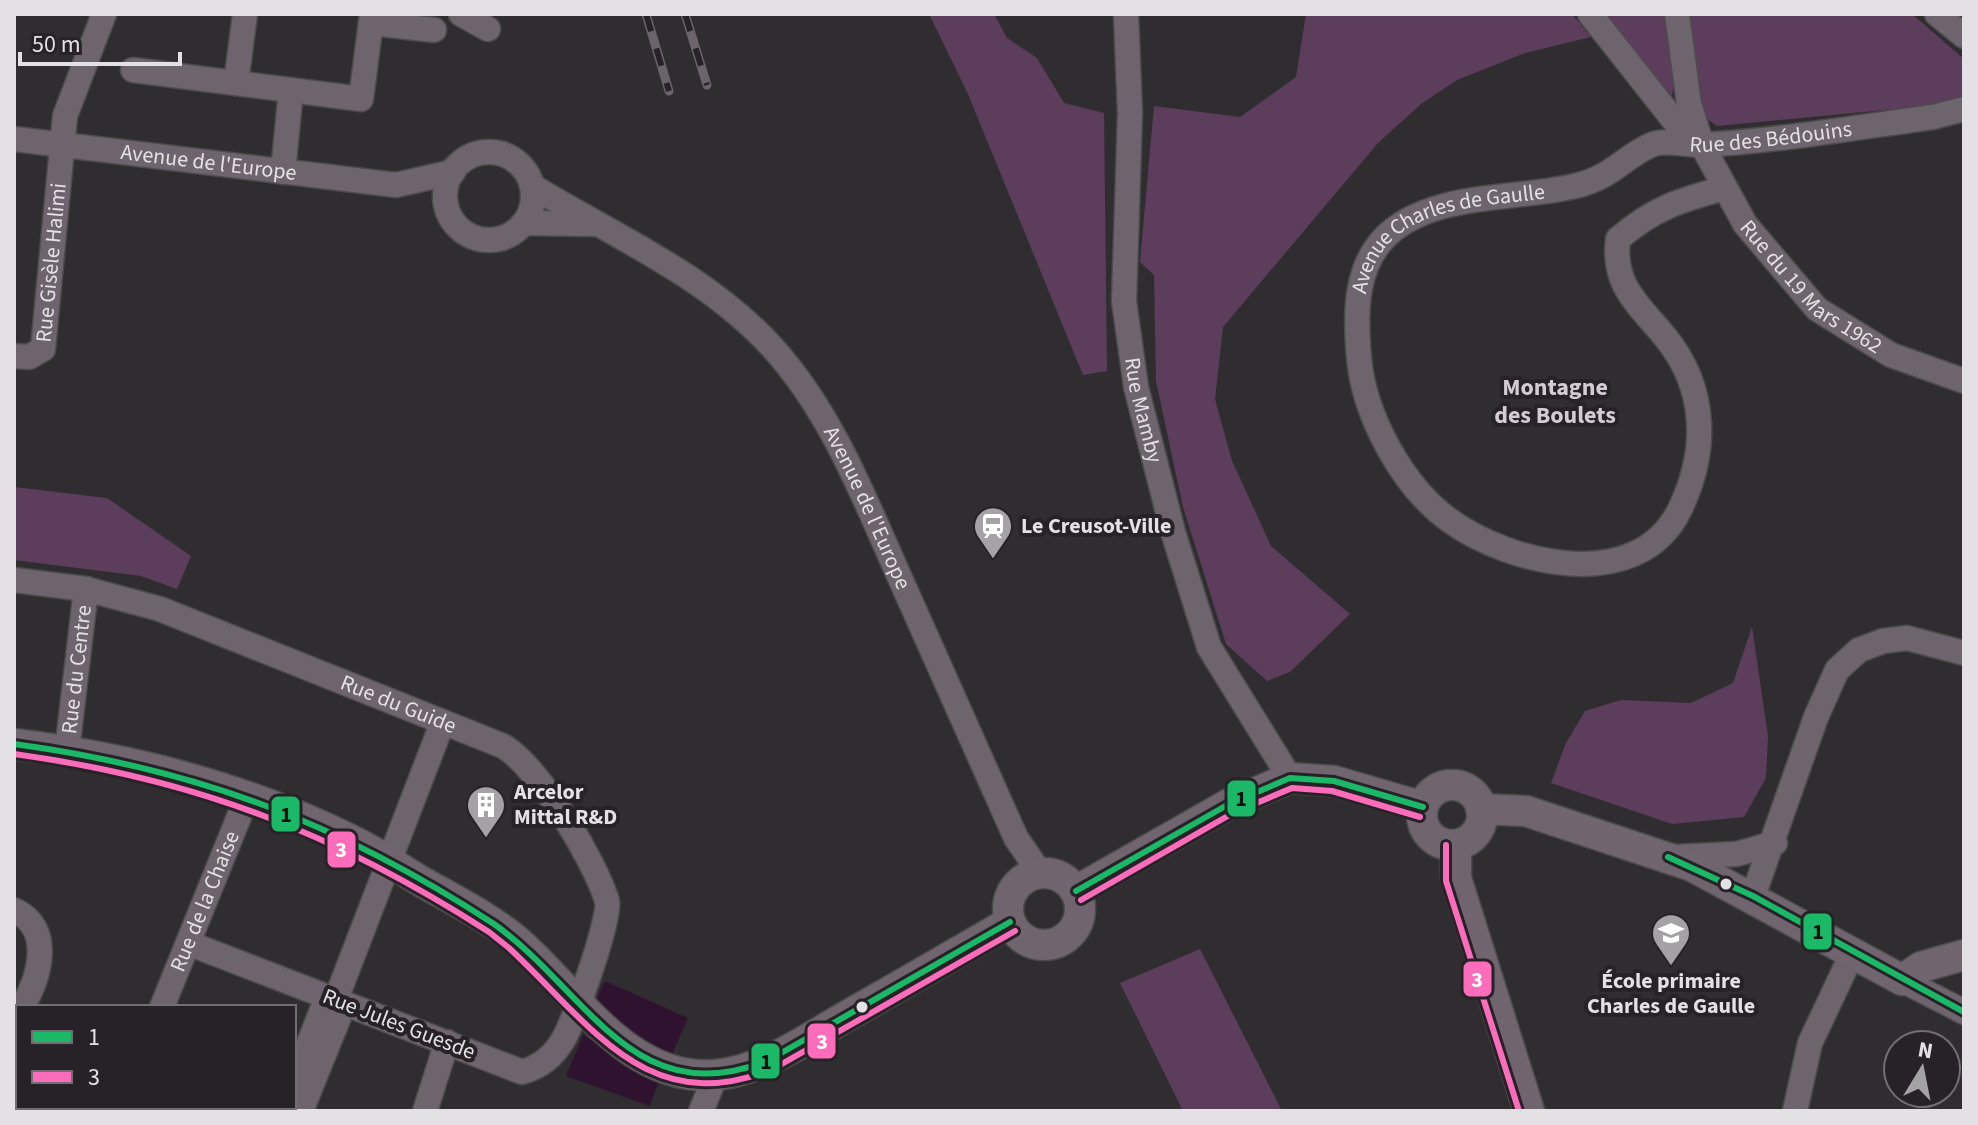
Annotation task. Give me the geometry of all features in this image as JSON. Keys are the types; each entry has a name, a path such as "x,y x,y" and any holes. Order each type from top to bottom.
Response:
{"main road":[{"path":"14,744 149,768 247,797 320,826 389,861 485,917 546,969 605,1030 657,1065 685,1073 716,1075 748,1067 793,1046 1010,922"},
{"path":"1084,886 1229,804 1290,778 1334,781 1423,807"},
{"path":"1453,785 1471,792 1481,809 1482,818 1473,836 1456,845 1446,845 1429,835 1422,817 1423,807 1434,791 1453,785"},
{"path":"1481,809 1526,811 1668,857 1753,896 1902,980 1921,967 1964,955"},
{"path":"1456,845 1456,878 1529,1111"},
{"path":"1040,873 1084,886 1078,923 1064,940 1044,946 1033,944 1016,932 1010,922 1008,912 1013,891 1029,876 1040,873"}],"street":[{"name":"Rue Gisèle Halimi","path":"14,356 29,357 43,349 65,116 104,14"},
{"path":"236,83 245,14"},
{"path":"461,14 488,29"},
{"name":"Rue Mamby","path":"1126,14 1130,113 1124,301 1136,387 1173,532 1209,647 1290,778"},
{"name":"Rue des Bédouins","path":"1590,14 1676,123 1702,145 1921,119 1964,109"},
{"path":"1677,14 1689,104 1702,145"},
{"path":"1937,14 1964,36"},
{"path":"133,70 361,99 371,18 434,30"},
{"path":"283,172 291,90"},
{"name":"Avenue de l'Europe","path":"14,139 404,185 453,172"},
{"name":"Avenue Charles de Gaulle","path":"1702,145 1653,143 1611,174 1576,186 1441,204 1393,230 1369,258 1358,292 1356,325 1359,367 1370,405 1383,436 1421,494 1444,516 1500,548 1543,559 1576,562 1602,562 1639,554 1669,529 1690,485 1698,457 1701,416 1692,381 1669,342 1624,288 1614,264 1618,239 1645,215 1672,202 1725,188"},
{"name":"Rue du 19 Mars 1962","path":"1702,145 1745,224 1817,309 1891,355 1964,381"},
{"path":"498,153 520,165 532,186 533,199 524,223 510,234 485,239 461,229 448,211 446,191 453,172 471,156 498,153"},
{"name":"Avenue de l'Europe","path":"404,185 448,211"},
{"name":"Avenue de l'Europe","path":"532,186 680,271 726,305 771,346 812,397 853,474 1016,838 1040,873"},
{"name":"Avenue de l'Europe","path":"524,223 594,224"},
{"name":"Rue du Guide","path":"21,585 86,589 160,609 520,756 534,771 565,819 598,882 608,914 578,1003"},
{"name":"Rue du Centre","path":"67,751 86,589"},
{"path":"1753,896 1775,843 1829,684 1849,657 1872,643 1907,638 1964,653"},
{"path":"301,1111 339,1017 336,999 442,724"},
{"name":"Rue de la Chaise","path":"163,1005 247,797"},
{"path":"1668,857 1737,854 1775,843"},
{"path":"22,1005 35,979 40,956 39,936 23,915"},
{"name":"Rue Jules Guesde","path":"188,943 522,1072 540,1068 563,1040 578,1003"},
{"path":"1795,1111 1810,1043 1853,952"},
{"path":"1902,980 1964,1012"},
{"path":"296,1076 322,1010 336,999"},
{"path":"425,1111 447,1042"},
{"path":"701,1111 716,1075"}],"shaded area":[{"path":"929,14 994,14 1007,38 1037,58 1064,103 1104,113 1107,371 1083,375 968,94"},
{"path":"1306,14 1572,14 1591,37 1525,53 1457,80 1421,104 1378,143 1223,327 1215,399 1232,461 1271,546 1350,614 1290,672 1267,681 1226,644 1183,507 1156,381 1154,275 1140,262 1154,106 1240,117 1296,77"},
{"path":"1603,14 1664,14 1675,77 1672,96"},
{"path":"1687,14 1912,14 1964,59 1964,95 1936,105 1717,126 1704,117"},
{"path":"14,487 107,498 191,556 177,589 141,576 14,560"},
{"path":"1752,627 1768,736 1766,778 1744,817 1672,824 1551,783 1566,743 1585,711 1621,700 1691,703 1733,683"},
{"path":"1200,949 1282,1111 1183,1111 1120,983"},
{"path":"605,981 688,1018 670,1059 650,1051 595,1003"},
{"path":"583,1035 658,1083 650,1106 566,1076"}],"railway":[{"path":"646,14 669,91"},
{"path":"685,14 707,85"}],"transit line":[{"name":"1","path":"14,744 145,768 206,785 323,829 436,888 494,924 527,951 615,1037 647,1059 682,1071 722,1073 769,1060 1010,922"},
{"name":"3","path":"14,754 143,778 204,795 262,815 375,866 489,932 595,1033 624,1056 656,1073 690,1082 729,1082 773,1069 1015,931"},
{"name":"1","path":"1076,891 1229,804 1290,778 1334,781 1423,807"},
{"name":"3","path":"1081,900 1233,813 1292,788 1332,791 1420,817"},
{"name":"3","path":"1446,845 1446,881 1519,1111"},
{"name":"1","path":"1668,857 1753,896 1964,1012"}],"place":[{"name":"Le Creusot-Ville","path":"993,560"},
{"name":"Arcelor Mittal R&D","path":"486,839"},
{"name":"École primaire Charles de Gaulle","path":"1671,967"}],"district":[{"name":"Montagne des Boulets","path":"1555,401"}]}
